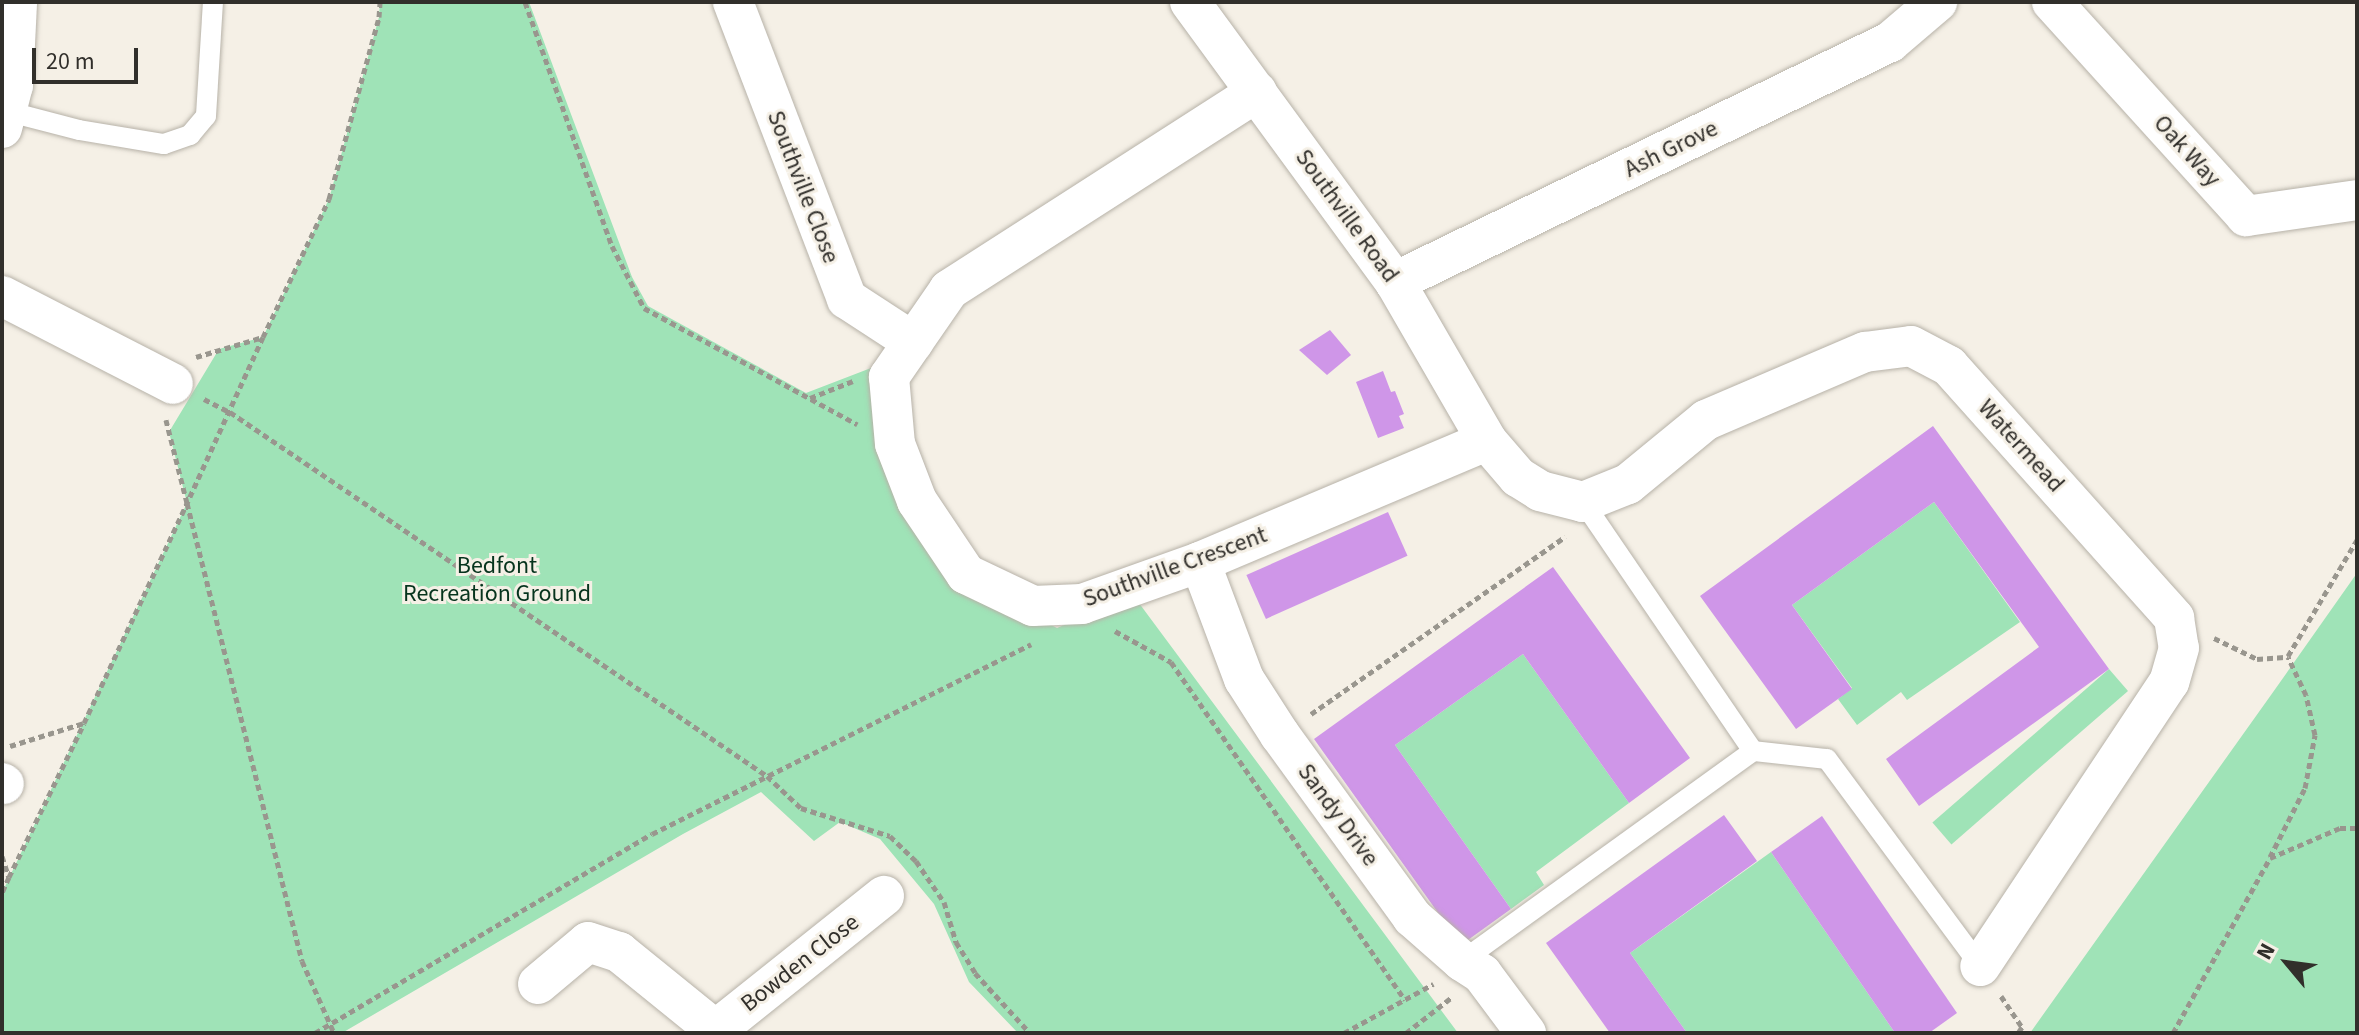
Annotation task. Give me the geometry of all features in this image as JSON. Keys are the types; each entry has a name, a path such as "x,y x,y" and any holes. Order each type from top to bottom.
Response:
{"street":[{"path":"4,120 13,85 17,2"},
{"name":"Southville Close","path":"733,2 847,299 913,342"},
{"name":"Southville Road","path":"1190,2 1395,282 1487,441"},
{"name":"Ash Grove","path":"1395,282 1890,42 1937,2"},
{"name":"Oak Way","path":"2052,2 2246,216 2357,200"},
{"name":"Southville Crescent","path":"1257,92 949,290 889,377 895,444 917,501 966,574 1033,606 1082,604 1200,562 1487,441"},
{"path":"2,296 173,384"},
{"name":"Watermead","path":"1588,510 1628,484 1706,420 1865,352 1911,346 1949,366 2174,618"},
{"path":"1487,441 1518,477 1540,491 1588,510"},
{"name":"Sandy Drive","path":"1200,562 1244,679 1280,735 1412,917 1472,967 1526,1033"},
{"path":"1980,966 2169,682 2179,648 2174,618"},
{"name":"Bowden Close","path":"538,984 588,942 619,952 718,1031 884,896"}],"lane":[{"path":"4,120 164,144 190,135 206,116 213,2"},
{"path":"1588,510 1753,751"},
{"path":"1472,967 1753,751 1827,759 1980,966"}],"path":[{"path":"2,893 329,199 379,17 380,2"},
{"path":"525,2 612,246 644,308 863,427"},
{"path":"173,384 170,364 263,337"},
{"path":"173,384 230,412 767,776"},
{"path":"173,384 159,397 302,961 334,1033"},
{"path":"1280,735 1588,510"},
{"path":"2288,657 2357,540"},
{"path":"2174,618 2257,659 2288,657"},
{"path":"1112,630 1171,662 1405,1000"},
{"path":"315,1033 652,834 1039,640"},
{"path":"2173,1033 2305,788 2315,735 2306,695 2288,657"},
{"path":"3,772 84,723"},
{"path":"2270,858 2340,828 2357,828"},
{"path":"2,856 9,877"},
{"path":"1344,1033 1439,981 1472,967"},
{"path":"1406,1033 1472,967"}],"green space":[{"name":"Bedfont Recreation Ground","path":"380,2 529,2 632,277 648,306 806,393 871,368 878,445 949,573 1057,628 1133,595 1458,1033 1018,1033 969,982 934,904 880,839 840,822 814,841 761,792 683,834 342,1033 2,1033 2,893 187,503 169,432 219,349 263,337 329,199 379,17"},
{"path":"1934,502 2020,622 1907,700 1901,692 1857,725 1838,699 1852,688 1792,605"},
{"path":"2357,573 2357,1033 2030,1033 2271,695"},
{"path":"1523,654 1629,803 1536,872 1544,885 1511,909 1395,745"},
{"path":"2109,669 2128,691 1951,844 1932,823"},
{"path":"1771,852 1895,1033 1687,1033 1630,953"}],"building":[{"path":"1330,330 1351,355 1327,375 1299,350"},
{"path":"1383,371 1404,414 1399,416 1404,428 1378,438 1356,382"},
{"path":"1933,426 2109,669 1919,806 1886,759 2039,647 1934,502 1792,605 1852,689 1796,729 1700,596"},
{"path":"1388,512 1408,556 1266,619 1246,575"},
{"path":"1553,567 1690,758 1629,803 1523,654 1395,745 1511,909 1461,945 1314,739"},
{"path":"1724,815 1757,861 1630,953 1687,1033 1610,1033 1546,943"},
{"path":"1822,816 1957,1013 1929,1033 1895,1033 1771,852"}]}
